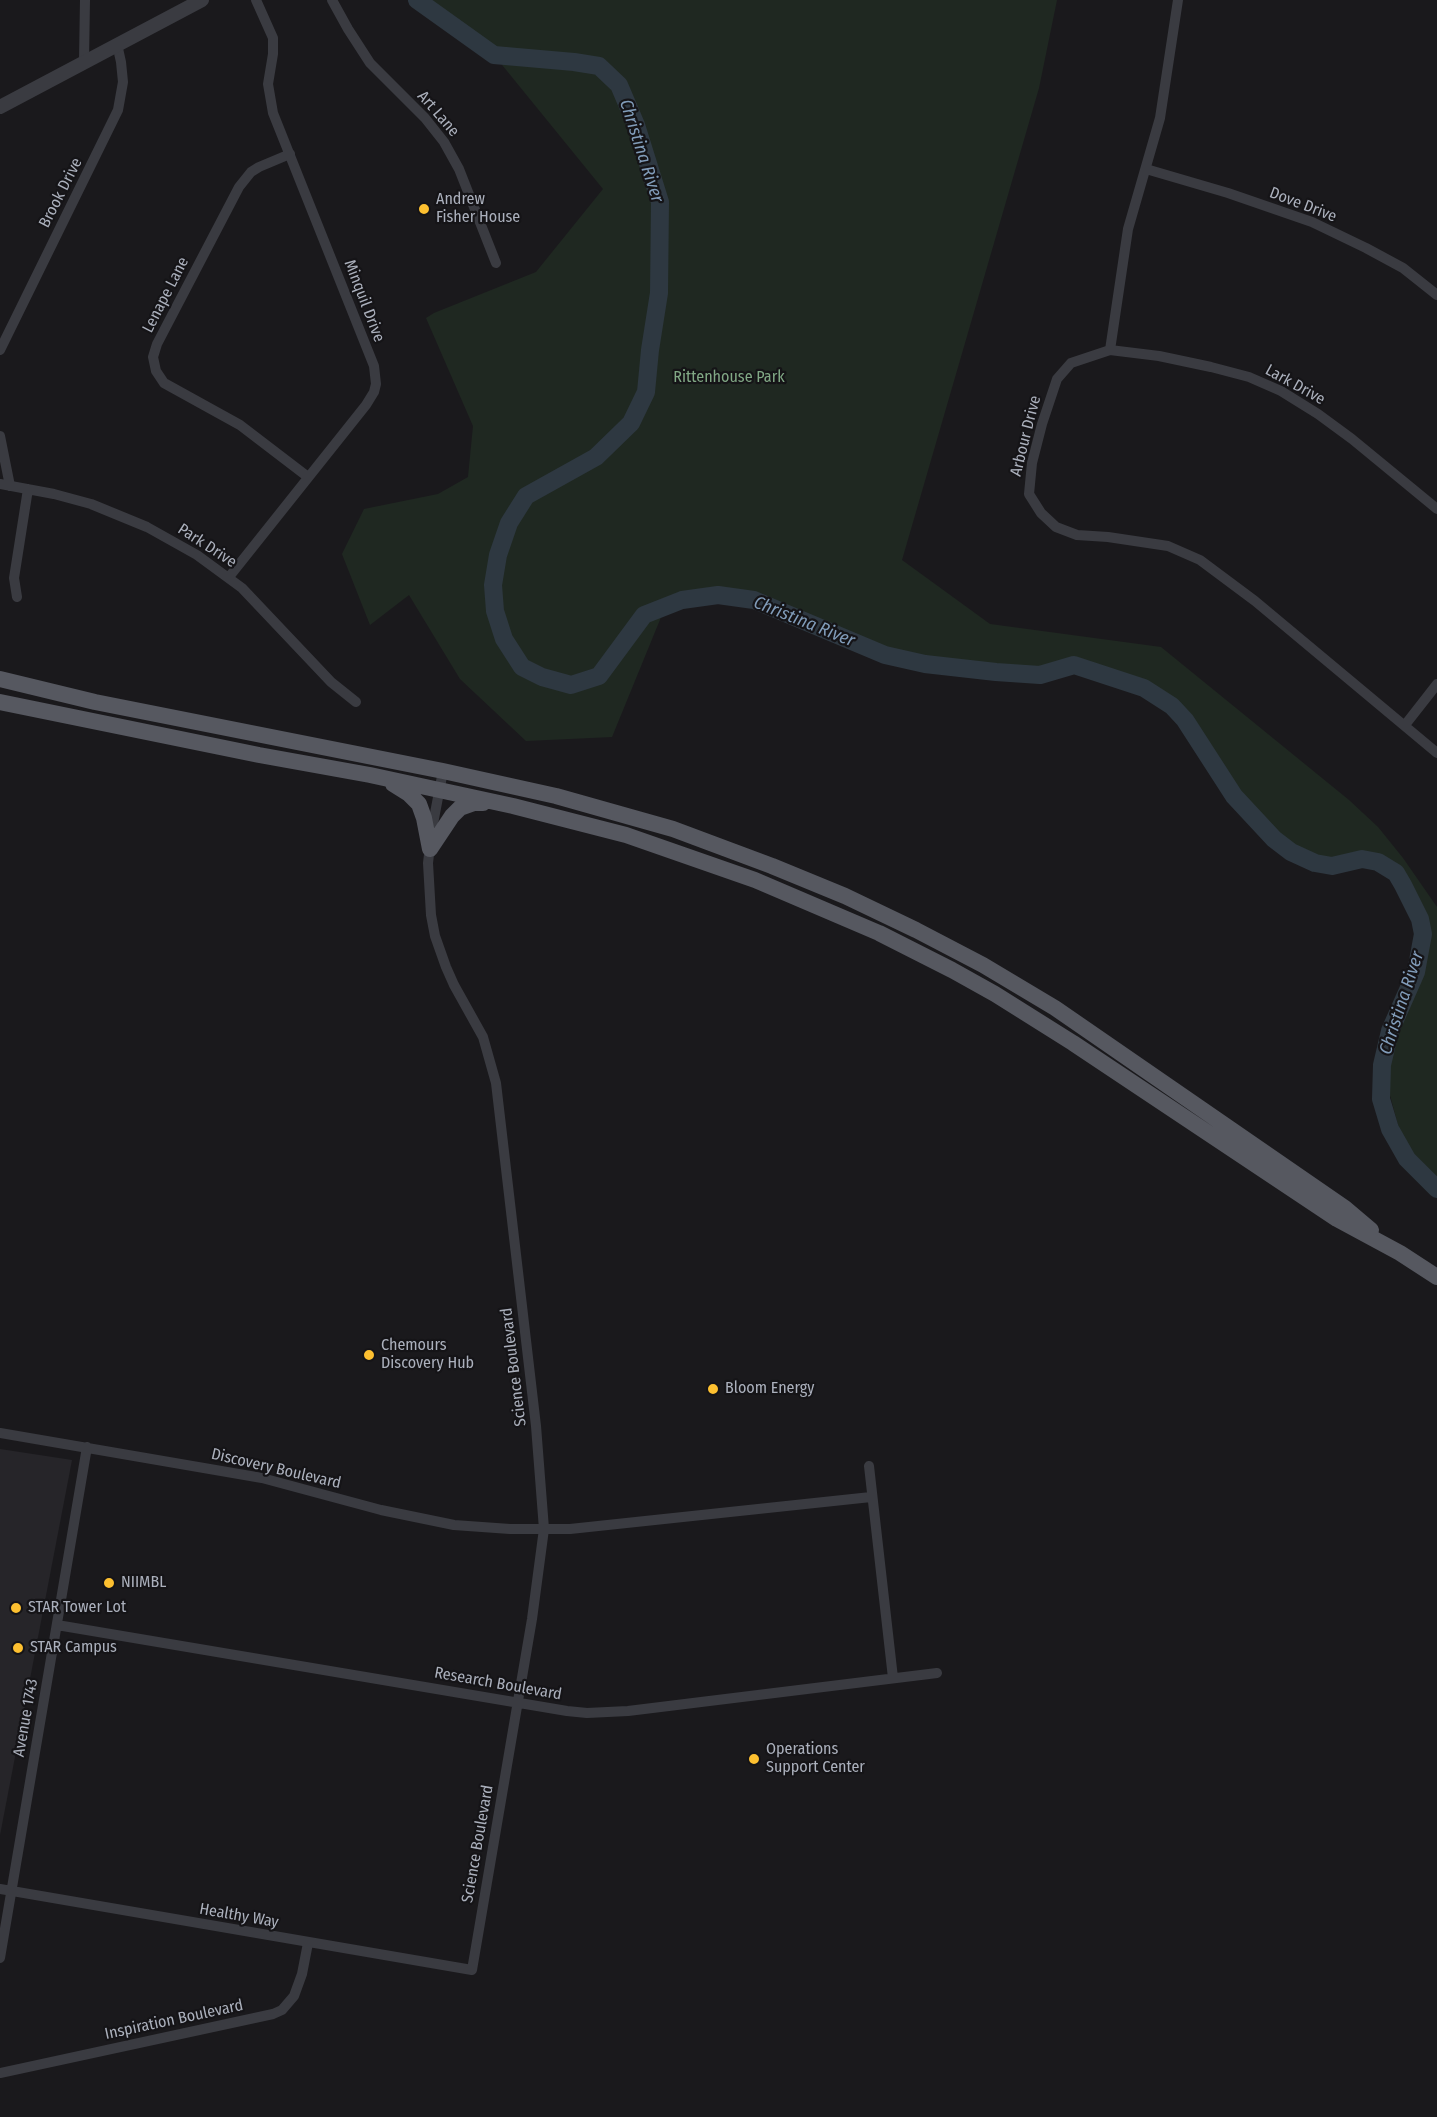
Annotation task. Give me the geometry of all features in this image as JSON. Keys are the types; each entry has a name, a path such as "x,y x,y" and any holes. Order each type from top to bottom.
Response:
{"main road":[{"path":"0,679 107,704 443,771 595,806 693,836 816,883 916,930 1055,1008 1345,1208 1400,1253"},
{"path":"0,702 248,753 370,775 513,806 626,835 776,888 894,940 952,969 1045,1024 1337,1220 1400,1253 1437,1277"},
{"path":"370,775 403,790 419,804 430,849"},
{"path":"430,849 460,808 474,802 513,806"}],"street":[{"path":"84,61 86,0"},
{"path":"0,107 202,0"},
{"name":"Minquil Drive","path":"229,577 371,398 375,392 376,375 270,102 268,84 273,38 256,0"},
{"name":"Art Lane","path":"332,0 370,63 425,118 444,142 459,169 496,263"},
{"path":"1110,350 1128,230 1160,118 1178,0"},
{"name":"Brook Drive","path":"0,350 114,120 123,82 117,44"},
{"name":"Lenape Lane","path":"290,154 251,172 238,187 157,344 154,364 164,383 240,425 308,477"},
{"name":"Dove Drive","path":"1146,169 1228,193 1312,222 1403,268 1437,295"},
{"name":"Lark Drive","path":"1110,350 1160,356 1211,367 1249,377 1281,391 1352,439 1437,509"},
{"name":"Arbour Drive","path":"1110,350 1071,363 1057,379 1032,463 1029,494 1041,513 1056,527 1077,535 1167,546 1200,560 1255,601 1437,753"},
{"path":"0,436 5,485"},
{"name":"Park Drive","path":"5,485 74,499 129,519 180,545 229,577 253,598 331,682 356,702"},
{"path":"17,597 14,578 28,489"},
{"path":"1405,725 1437,684"},
{"name":"Science Boulevard","path":"443,771 430,849 429,892 435,936 454,986 483,1037 496,1083 536,1426 544,1529 518,1703 472,1970"},
{"name":"Discovery Boulevard","path":"0,1433 262,1478 426,1521 463,1526 570,1529 872,1497"},
{"name":"Avenue 1743","path":"0,1958 6,1890 57,1625 87,1447"},
{"path":"868,1466 893,1678"},
{"name":"Research Boulevard","path":"57,1625 567,1711 610,1712 937,1673"},
{"name":"Healthy Way","path":"6,1890 472,1970"},
{"name":"Inspiration Boulevard","path":"0,2073 273,2014 282,2010 294,1996 302,1974 308,1943"}],"shaded area":[{"name":"STAR Campus","path":"0,1449 72,1460 0,1835"}],"green space":[{"name":"Rittenhouse Park","path":"417,0 1057,0 1039,88 902,560 990,624 1161,647 1349,800 1378,827 1437,907 1437,1184 1407,1159 1382,1065 1390,1031 1416,972 1423,934 1420,919 1396,873 1370,859 1332,866 1315,863 1291,852 1274,839 1234,796 1185,720 1172,706 1144,688 1074,665 1040,675 924,664 885,655 754,600 718,595 682,600 666,605 612,737 526,741 460,679 409,595 370,625 342,554 364,509 438,494 468,477 473,426 426,318 536,272 603,189 494,55"}],"waterway":[{"name":"Christina River","path":"417,0 494,55 599,66 619,85 636,125 660,202 659,293 646,392 631,423 596,457 526,496 509,523 498,555 493,585 495,611 504,639 522,667 542,677 571,685 599,676 644,615 682,600 718,595 754,600 885,655 925,664 1040,675 1074,665 1144,688 1172,706 1185,720 1234,796 1274,839 1291,852 1315,863 1332,866 1362,859 1378,862 1396,873 1420,919 1423,934 1416,972 1390,1031 1382,1065 1381,1099 1390,1129 1407,1159 1437,1189"}],"place":[{"name":"Andrew Fisher House","path":"424,209"},
{"name":"Chemours Discovery Hub","path":"369,1355"},
{"name":"Bloom Energy","path":"713,1389"},
{"name":"NIIMBL","path":"109,1583"},
{"name":"STAR Tower Lot","path":"16,1608"},
{"name":"STAR Campus","path":"18,1648"},
{"name":"Operations Support Center","path":"754,1759"}]}
